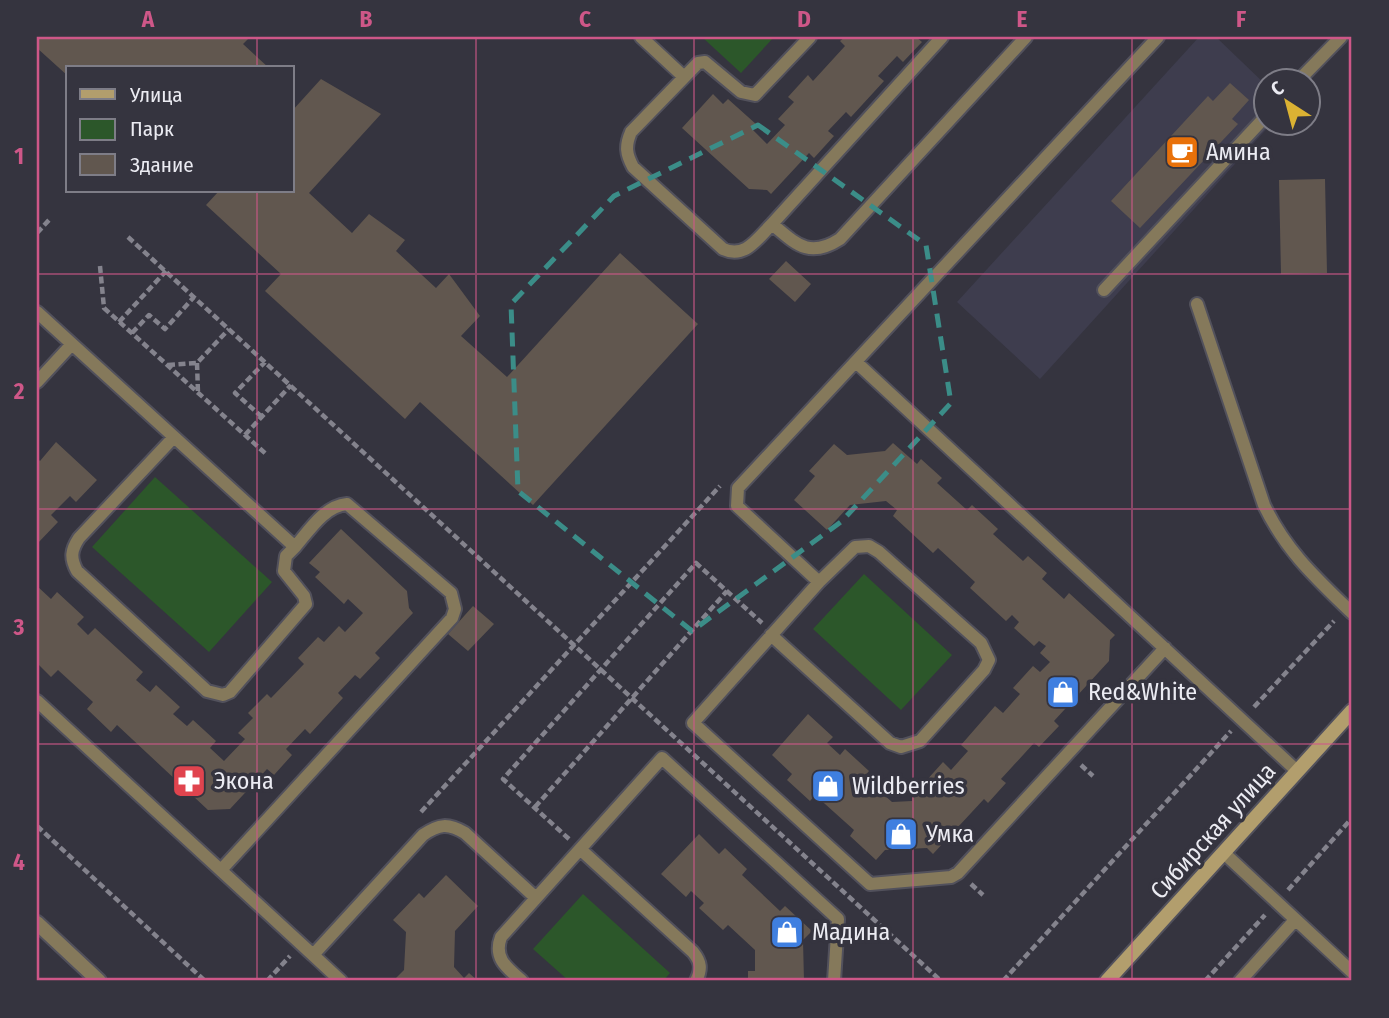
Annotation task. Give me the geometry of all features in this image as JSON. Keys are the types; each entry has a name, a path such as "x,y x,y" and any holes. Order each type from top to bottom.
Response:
{"main road":[{"name":"Сибирская улица","path":"1107,981 1352,711"}],"street":[{"path":"37,923 99,981"}],"lane":[{"path":"641,37 684,76"},
{"path":"810,37 755,95 741,92 705,62 692,66 631,132 626,143 627,156 633,167 723,249 733,253 743,252 772,224 942,37"},
{"path":"772,224 798,246 811,249 826,248 840,239 1026,37"},
{"path":"819,583 742,513 737,506 738,488 1158,37"},
{"path":"1313,66 1342,37"},
{"path":"1104,290 1252,131"},
{"path":"1197,304 1264,505 1277,533 1289,551 1349,610"},
{"path":"37,312 295,547"},
{"path":"37,382 72,344"},
{"path":"856,362 1297,771"},
{"path":"174,437 79,538 72,550 72,562 77,571 215,695 230,692 306,604 304,596 284,572 286,556 328,511 337,505 347,504 451,593 455,609 452,618 220,870"},
{"path":"772,634 890,743 901,747 920,741 984,670 989,660 981,643 869,546 855,547 845,554 772,634 693,723 870,884 951,877 958,873 1165,649"},
{"path":"37,701 341,981"},
{"path":"522,981 499,958 497,947 501,937 662,758 838,919 834,981"},
{"path":"313,955 423,835 436,826 452,825 465,833 536,898"},
{"path":"580,849 693,952 700,961 701,972 696,981"},
{"path":"1224,853 1352,972"},
{"path":"1240,981 1295,920"}],"path":[{"path":"37,233 49,220"},
{"path":"128,237 941,981"},
{"path":"100,266 104,308 266,454"},
{"path":"120,322 166,271"},
{"path":"132,333 149,315 165,329 194,297"},
{"path":"167,365 197,363 229,328"},
{"path":"262,417 235,394 265,362"},
{"path":"197,363 198,393"},
{"path":"245,435 291,385"},
{"path":"414,820 725,480"},
{"path":"580,849 503,779 601,669 696,564 772,634"},
{"path":"535,807 727,591"},
{"path":"1003,981 1242,720 1349,610"},
{"path":"662,758 693,723"},
{"path":"37,826 205,981"},
{"path":"838,919 870,884"},
{"path":"267,981 301,944"}],"highlighted area":[{"path":"758,125 926,245 951,403 842,521 692,631 518,491 511,304 614,196"}],"shaded area":[{"path":"1199,37 1216,37 1252,72 1252,136 1260,136 1040,379 957,302"}],"green space":[{"path":"702,37 774,37 741,73"},
{"path":"155,477 272,582 209,652 92,547"},
{"path":"864,574 952,655 901,710 813,629"},
{"path":"583,894 670,973 663,981 569,981 533,949"}],"building":[{"path":"37,37 250,37 243,44 267,66 66,66 66,74 37,48"},
{"path":"845,37 916,37 922,42 903,62 897,56 878,76 884,81 851,117 846,112 828,131 834,136 814,158 809,153 771,194 767,190 749,189 682,128 713,94 723,104 728,99 757,125 753,130 767,144 785,125 778,119 794,102 788,97 808,75 813,81 845,46 840,41"},
{"path":"321,79 381,114 309,193 352,233 369,214 405,240 396,251 436,288 449,274 480,316 461,336 507,377 620,253 698,324 533,505 420,402 405,419 265,291 281,274 206,205 218,192 294,192 294,109"},
{"path":"1230,83 1249,100 1232,119 1238,124 1140,228 1111,201 1208,96 1213,101"},
{"path":"1325,179 1327,273 1281,274 1279,180"},
{"path":"786,261 811,284 795,302 769,279"},
{"path":"56,442 97,480 76,502 70,496 51,515 58,522 37,544 37,458 40,461"},
{"path":"893,443 917,464 921,459 942,478 937,483 967,510 972,505 998,529 993,534 1023,561 1028,556 1047,573 1042,579 1064,599 1069,593 1115,635 1110,640 1109,661 1054,721 1059,726 1039,747 1034,743 1001,779 1006,783 988,803 984,799 933,854 927,848 885,850 876,860 850,836 854,830 815,795 810,801 787,780 792,774 772,755 808,714 833,737 827,743 840,755 845,749 869,771 864,777 892,802 912,801 912,794 930,793 933,790 925,782 943,762 951,770 968,751 961,745 995,706 1003,713 1020,694 1013,688 1033,666 1040,672 1050,662 1040,653 1046,646 1039,641 1034,646 1014,628 1019,622 1012,615 1006,621 970,588 975,582 938,548 933,553 893,516 897,510 886,501 850,505 827,530 794,500 815,476 809,471 834,444 847,455 885,451"},
{"path":"341,529 407,591 409,608 413,613 375,653 380,658 360,679 355,675 338,693 343,698 310,734 305,729 286,749 292,755 274,775 267,769 230,809 208,810 117,725 111,732 87,709 93,702 58,670 51,677 37,663 37,586 51,599 57,592 84,617 77,624 88,635 95,628 143,672 136,680 150,692 156,685 180,707 173,714 187,726 193,720 216,741 210,748 224,761 245,739 238,733 253,718 248,713 267,694 271,698 304,664 298,658 318,637 324,642 339,626 345,632 363,613 348,599 344,604 315,577 320,572 309,563"},
{"path":"473,606 494,624 468,651 448,634"},
{"path":"699,834 719,854 725,848 747,869 742,875 780,911 785,906 812,931 803,940 804,981 748,981 748,971 755,971 755,950 728,925 723,930 699,908 704,903 691,891 686,897 661,874"},
{"path":"446,875 478,906 455,931 454,967 464,978 469,973 478,981 399,981 396,978 404,970 406,932 393,920 419,893 424,898"}],"place":[{"name":"Амина","path":"1182,152"},
{"name":"Red&White","path":"1063,692"},
{"name":"Экона","path":"189,781"},
{"name":"Wildberries","path":"828,786"},
{"name":"Умка","path":"901,834"},
{"name":"Мадина","path":"787,932"}]}
